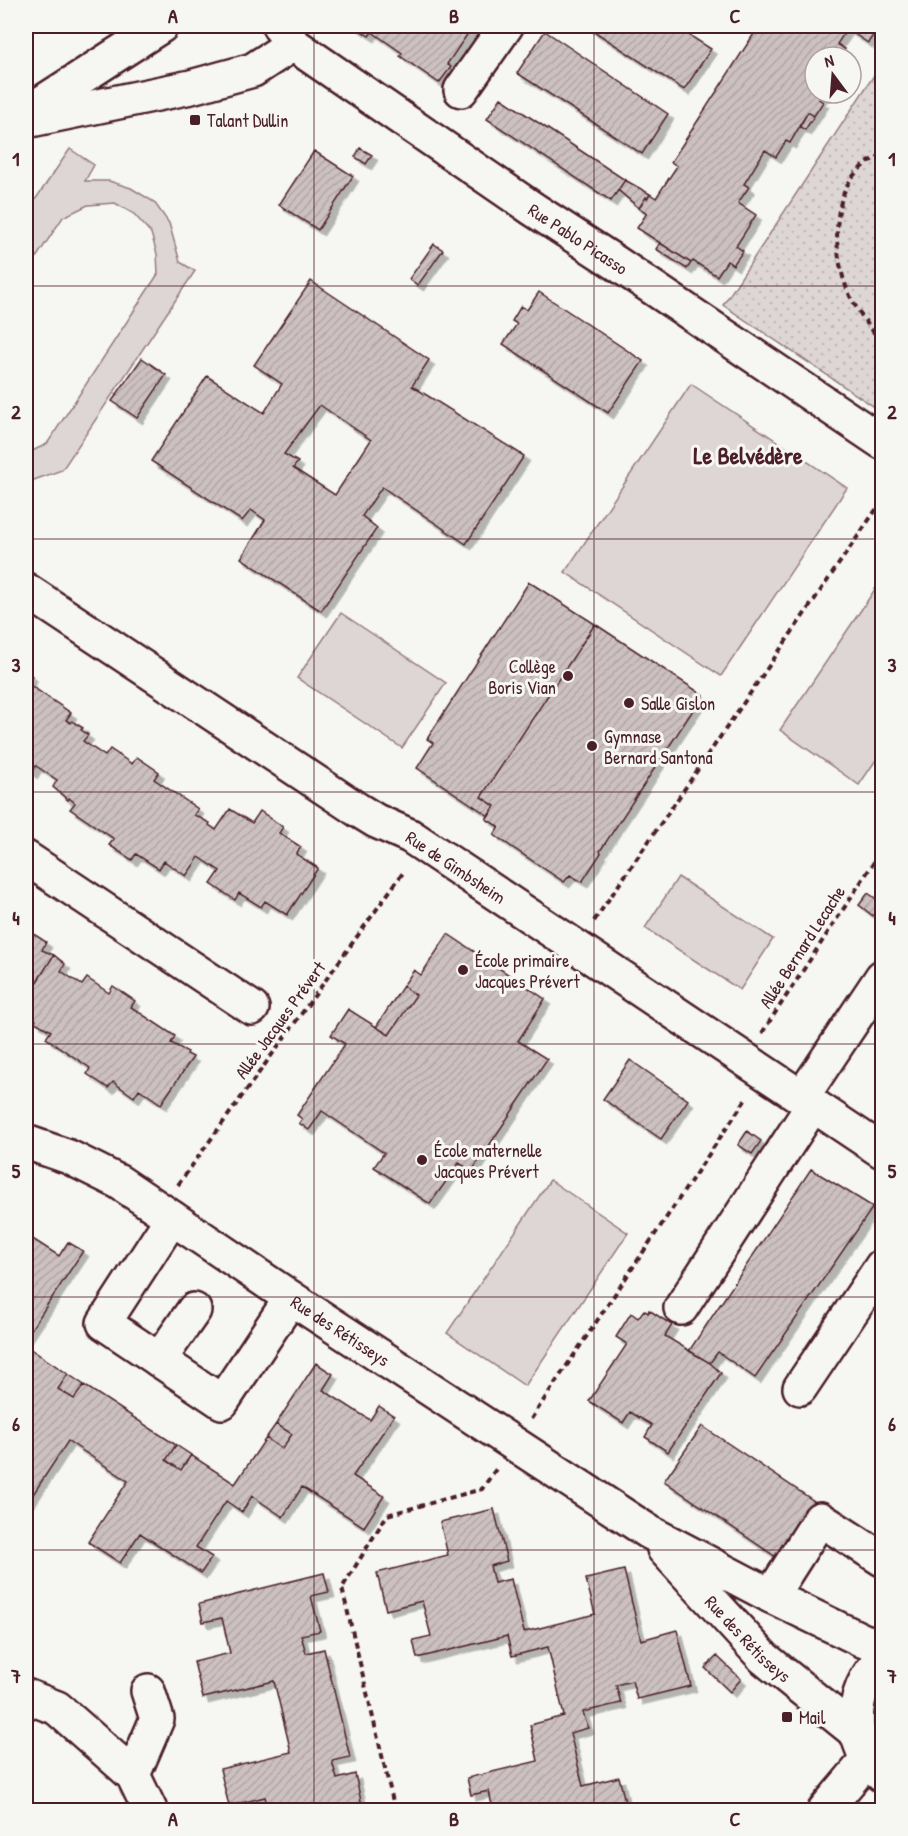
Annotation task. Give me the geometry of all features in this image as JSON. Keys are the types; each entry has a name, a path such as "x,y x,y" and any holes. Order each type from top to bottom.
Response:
{"street":[{"path":"26,113 161,26"},
{"path":"461,90 506,26"},
{"path":"26,121 191,87 253,70 286,35"},
{"name":"Rue Pablo Picasso","path":"286,35 533,209 882,442"},
{"name":"Rue de Gimbsheim","path":"26,590 358,810 410,836 882,1151"},
{"path":"26,858 252,1008"},
{"path":"681,1308 882,977"},
{"name":"Rue des Rétisseys","path":"26,1143 69,1157 119,1182 291,1298 649,1532 771,1596 864,1641 882,1645"},
{"path":"166,1214 104,1323 159,1360 222,1402 291,1298"},
{"path":"800,1388 882,1266"},
{"path":"159,1360 194,1310"},
{"path":"771,1596 820,1519 882,1559"},
{"name":"Rue des Rétisseys","path":"649,1532 764,1658 870,1756"},
{"path":"825,1810 870,1756 856,1708 864,1684 882,1661"},
{"path":"133,1775 157,1719 148,1690"},
{"path":"26,1696 57,1708 133,1775 150,1810"}],"path":[{"path":"882,155 858,170 846,187 838,225 837,245 840,270 848,290 858,311 882,343"},
{"path":"576,947 882,501"},
{"name":"Allée Jacques Prévert","path":"166,1214 423,845"},
{"name":"Allée Bernard Lecache","path":"745,1059 882,850"}],"shaded area":[{"path":"882,63 882,412 723,305 854,105 863,105 863,92"},
{"path":"70,149 94,165 85,181 109,181 131,188 154,202 169,223 180,262 195,271 62,470 26,481 26,454 47,444 158,274 157,254 151,233 134,214 115,203 88,205 63,217 26,273 26,213"},
{"path":"691,384 847,488 721,676 565,572"},
{"path":"882,579 882,751 859,785 780,730"},
{"path":"341,613 446,683 402,748 297,678"},
{"path":"678,877 773,939 740,990 645,928"},
{"path":"550,1180 628,1233 525,1386 447,1333"}],"building":[{"path":"354,26 473,26 447,64 451,67 439,83 400,56 402,53 372,32 369,36"},
{"path":"586,26 675,26 711,49 684,90"},
{"path":"759,26 875,26 878,28 868,43 847,29 837,44 839,45 803,45 803,105 821,105 814,116 808,112 790,143 786,141 776,157 765,150 744,184 749,187 738,203 756,215 736,246 743,251 733,265 727,261 717,276 693,261 691,263 637,228 647,213 639,208 650,194 656,198 677,166 671,162"},
{"path":"545,31 668,114 642,154 517,73"},
{"path":"501,98 625,180 611,201 487,119"},
{"path":"808,112 814,116 805,130 799,126"},
{"path":"360,148 372,155 366,164 355,157"},
{"path":"314,151 353,176 318,230 279,205"},
{"path":"625,180 650,194 639,208 618,190"},
{"path":"660,243 691,263 687,269 656,249"},
{"path":"434,244 443,250 418,285 409,279"},
{"path":"311,281 429,360 412,386 524,456 466,544 382,487 362,516 377,528 321,611 241,558 265,520 251,510 242,521 151,461 207,376 264,413 282,384 254,365","holes":["320,405 371,440 335,495 293,468 298,462 284,454"]},
{"path":"539,292 643,361 608,413 503,344 517,324 512,321 521,306 527,310"},
{"path":"142,358 166,375 137,418 112,401"},
{"path":"529,582 595,624 481,797 495,806 489,816 417,768 433,743 427,739"},
{"name":"Gymnase Bernard Santona","path":"595,624 703,695 582,882 570,875 564,882 494,835 499,827 486,819 495,806 481,797"},
{"path":"26,672 32,676 27,683 71,713 66,720 83,728 81,730 88,735 83,741 105,756 110,749 132,764 137,757 159,772 154,779 198,809 194,815 210,823 209,825 216,830 230,809 252,823 260,811 283,827 279,833 301,847 296,854 318,868 287,915 265,901 261,907 239,893 235,900 211,884 220,871 199,857 186,876 164,861 159,869 136,854 132,860 109,845 114,839 70,809 75,803 53,787 57,780 36,766 32,773 26,769"},
{"path":"868,893 882,903 873,916 859,905"},
{"path":"26,929 46,942 42,950 54,955 26,999"},
{"path":"448,934 545,999 518,1041 547,1059 472,1171 459,1163 430,1204 374,1167 384,1153 322,1111 309,1130 299,1123 302,1119 297,1115 345,1044 331,1035 348,1009 389,1035 416,995 403,986 414,970 421,975"},
{"path":"54,955 65,964 61,971 82,985 87,978 109,993 113,986 135,1001 131,1007 175,1036 171,1043 193,1057 161,1104 139,1089 134,1097 113,1082 108,1088 87,1074 90,1068 46,1038 51,1031 30,1017 34,1011 26,1005 26,999"},
{"path":"403,986 416,995 389,1035 376,1027"},
{"path":"630,1060 688,1100 661,1139 603,1099"},
{"path":"747,1131 761,1141 752,1154 738,1145"},
{"path":"811,1169 873,1207 755,1378 718,1352 710,1363 689,1351"},
{"path":"28,1236 59,1256 68,1242 83,1251 26,1337 26,1239"},
{"path":"644,1310 648,1313 649,1310 672,1325 665,1336 710,1363 721,1373 668,1452 645,1437 652,1425 630,1412 623,1423 589,1401 627,1344 616,1337 631,1313 638,1318"},
{"path":"26,1346 68,1374 58,1389 74,1399 84,1385 176,1445 166,1460 181,1470 191,1455 235,1484 266,1438 282,1449 292,1434 276,1424 316,1363 333,1374 323,1390 370,1420 379,1406 394,1416 353,1476 384,1496 364,1527 302,1487 283,1517 252,1496 242,1512 226,1501 196,1547 212,1557 201,1573 140,1533 120,1563 88,1542 128,1481 68,1441 28,1502 26,1500"},
{"path":"68,1374 84,1385 74,1399 58,1389"},
{"path":"276,1424 292,1434 282,1449 266,1438"},
{"path":"702,1426 814,1501 776,1557 664,1481"},
{"path":"176,1445 191,1455 181,1470 166,1460"},
{"path":"494,1509 507,1561 490,1566 494,1583 511,1579 524,1632 595,1614 586,1579 624,1570 641,1640 677,1630 691,1686 637,1699 632,1681 616,1685 621,1703 583,1712 588,1728 570,1733 583,1786 619,1777 627,1810 493,1810 489,1791 471,1795 467,1778 538,1761 530,1725 564,1716 548,1647 512,1656 507,1636 417,1658 413,1640 431,1636 422,1601 386,1610 377,1573 448,1555 440,1522"},
{"path":"324,1573 329,1592 311,1596 320,1631 301,1635 306,1653 324,1649 350,1757 332,1761 337,1779 355,1774 363,1810 269,1810 265,1797 229,1806 220,1769 291,1752 274,1681 203,1698 194,1662 230,1653 222,1618 203,1622 199,1604"},
{"path":"717,1656 741,1679 730,1692 705,1668"}],"place":[{"name":"Talant Dullin","path":"195,120"},
{"name":"Collège Boris Vian","path":"568,676"},
{"name":"Salle Gislon","path":"629,703"},
{"name":"Gymnase Bernard Santona","path":"592,746"},
{"name":"École primaire Jacques Prévert","path":"463,970"},
{"name":"École maternelle Jacques Prévert","path":"422,1160"},
{"name":"Mail","path":"787,1717"}],"district":[{"name":"Le Belvédère","path":"748,455"}]}
